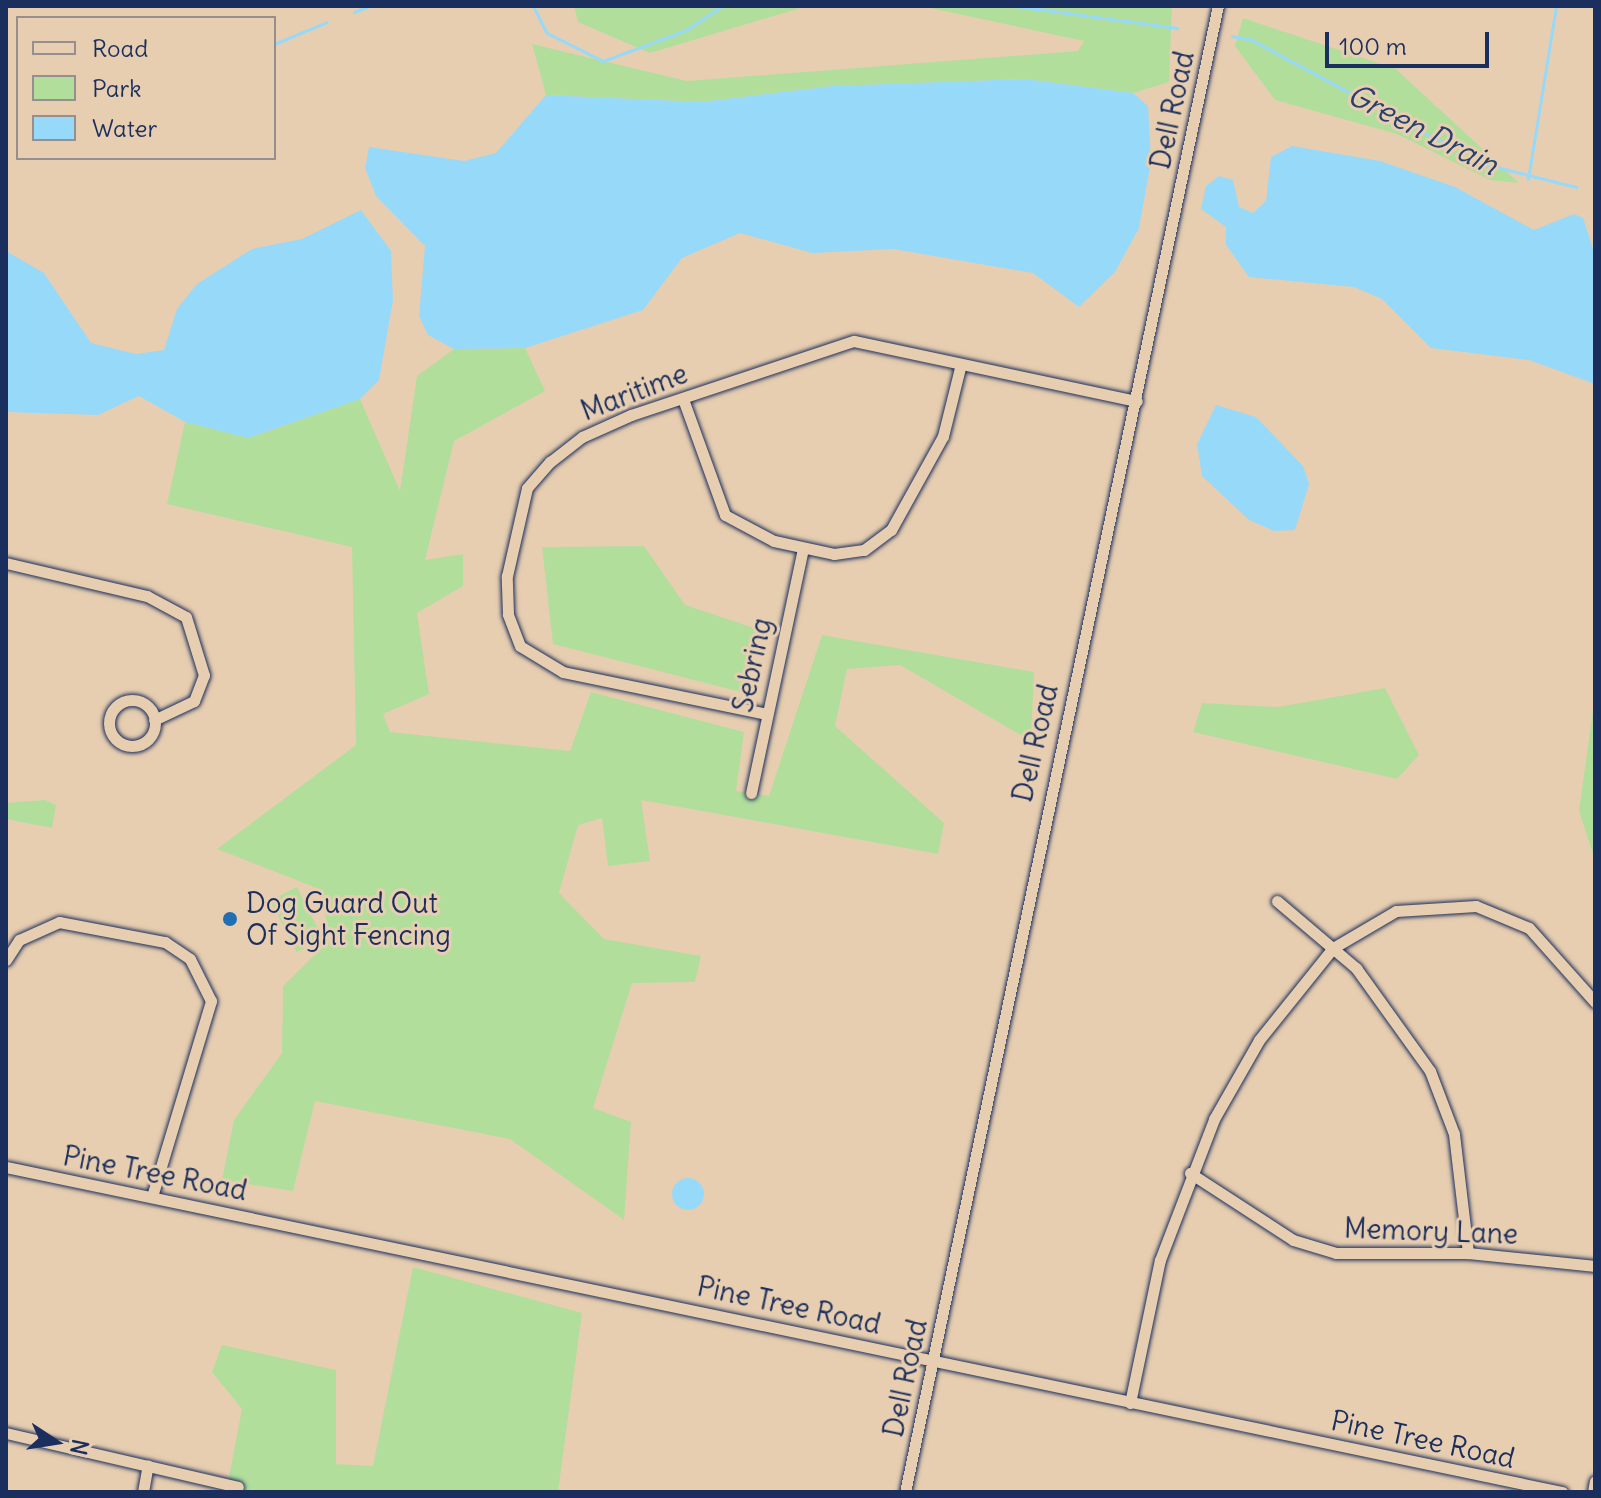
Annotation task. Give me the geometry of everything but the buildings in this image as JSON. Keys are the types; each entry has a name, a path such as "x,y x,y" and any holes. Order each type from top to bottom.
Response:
{"street":[{"name":"Dell Road","path":"905,1492 1218,6"},
{"name":"Maritime","path":"767,714 563,672 520,646 508,614 507,576 527,488 582,437 854,341 1137,401"},
{"path":"683,399 725,515 756,534 803,548 864,550 891,530 943,436 961,364"},
{"name":"Sebring","path":"751,793 803,548"},
{"path":"6,563 147,596 186,617 204,675 194,701 154,720"},
{"path":"133,700 154,720 152,734 134,746 114,737 109,724 119,704 133,700"},
{"path":"1277,901 1333,948 1389,1008 1444,1100 1468,1253"},
{"path":"1130,1403 1160,1260 1190,1173 1259,1040 1333,948 1396,911 1476,906 1529,928 1595,1002"},
{"path":"6,960 19,940 59,922 165,942 190,959 211,1001 152,1196"},
{"name":"Pine Tree Road","path":"6,1167 1562,1492"},
{"name":"Memory Lane","path":"1190,1173 1315,1248 1362,1255 1468,1253 1595,1266"},
{"path":"6,1433 238,1487"},
{"path":"143,1492 148,1465"},
{"path":"1593,1492 1595,1481"}],"green space":[{"path":"574,6 807,6 650,53 578,22"},
{"path":"921,6 1172,6 1169,82 1133,93 1025,79 832,86 702,102 546,95 532,44 687,81 1078,51 1084,41"},
{"path":"1243,18 1396,69 1519,183 1490,180 1397,134 1275,100 1235,46"},
{"path":"525,348 545,391 454,441 425,560 463,554 463,586 417,613 429,694 383,714 390,732 570,751 591,692 744,732 736,791 769,796 822,635 1034,672 1031,741 900,665 847,669 835,726 944,823 938,854 641,800 650,861 608,866 602,818 578,825 559,893 604,939 701,956 695,982 632,983 593,1108 631,1122 624,1220 510,1139 315,1101 293,1191 222,1180 234,1120 282,1053 283,986 332,938 317,888 217,849 356,745 352,547 167,504 185,422 249,438 360,399 400,491 417,376 454,349"},
{"path":"644,546 685,605 760,630 745,693 553,644 542,547"},
{"path":"1385,688 1419,755 1397,779 1193,732 1202,703 1278,707"},
{"path":"1595,696 1595,860 1579,811"},
{"path":"45,800 56,805 52,828 6,819 6,803"},
{"path":"297,887 323,939 297,952 270,901"},
{"path":"413,1267 582,1313 558,1492 226,1492 242,1409 212,1372 222,1345 336,1370 336,1464 373,1466"}],"water":[{"path":"1025,79 1133,93 1148,106 1151,161 1139,228 1115,272 1079,307 1033,273 893,249 812,253 740,233 682,258 643,310 525,348 454,349 428,335 419,316 425,246 376,196 365,168 369,147 464,161 496,153 546,95 702,102 832,86"},
{"path":"1292,146 1380,161 1455,187 1534,230 1574,214 1583,218 1595,255 1595,384 1529,360 1431,348 1382,299 1354,287 1249,277 1226,245 1226,227 1201,209 1206,186 1219,176 1233,180 1239,207 1253,213 1266,201 1271,157"},
{"path":"361,210 391,251 393,300 379,380 360,399 248,438 185,422 139,396 98,415 6,412 6,251 44,273 91,343 136,354 164,350 177,309 197,284 252,249 302,239"},
{"path":"1216,405 1256,417 1303,466 1309,484 1295,530 1274,531 1249,520 1202,476 1197,444"},
{"path":"688,1178 699,1183 704,1194 699,1205 688,1210 677,1205 672,1194 677,1183"}],"waterway":[{"name":"Green Drain","path":"354,12 369,6"},
{"name":"Green Drain","path":"533,6 547,33 603,61 686,30 722,6"},
{"name":"Green Drain","path":"1015,6 1178,28"},
{"path":"1528,179 1556,6"},
{"name":"Green Drain","path":"276,43 327,22"},
{"name":"Green Drain","path":"1232,36 1252,40 1438,140 1462,142 1484,164 1576,187"}],"place":[{"name":"Dog Guard Out Of Sight Fencing","path":"230,919"}]}
